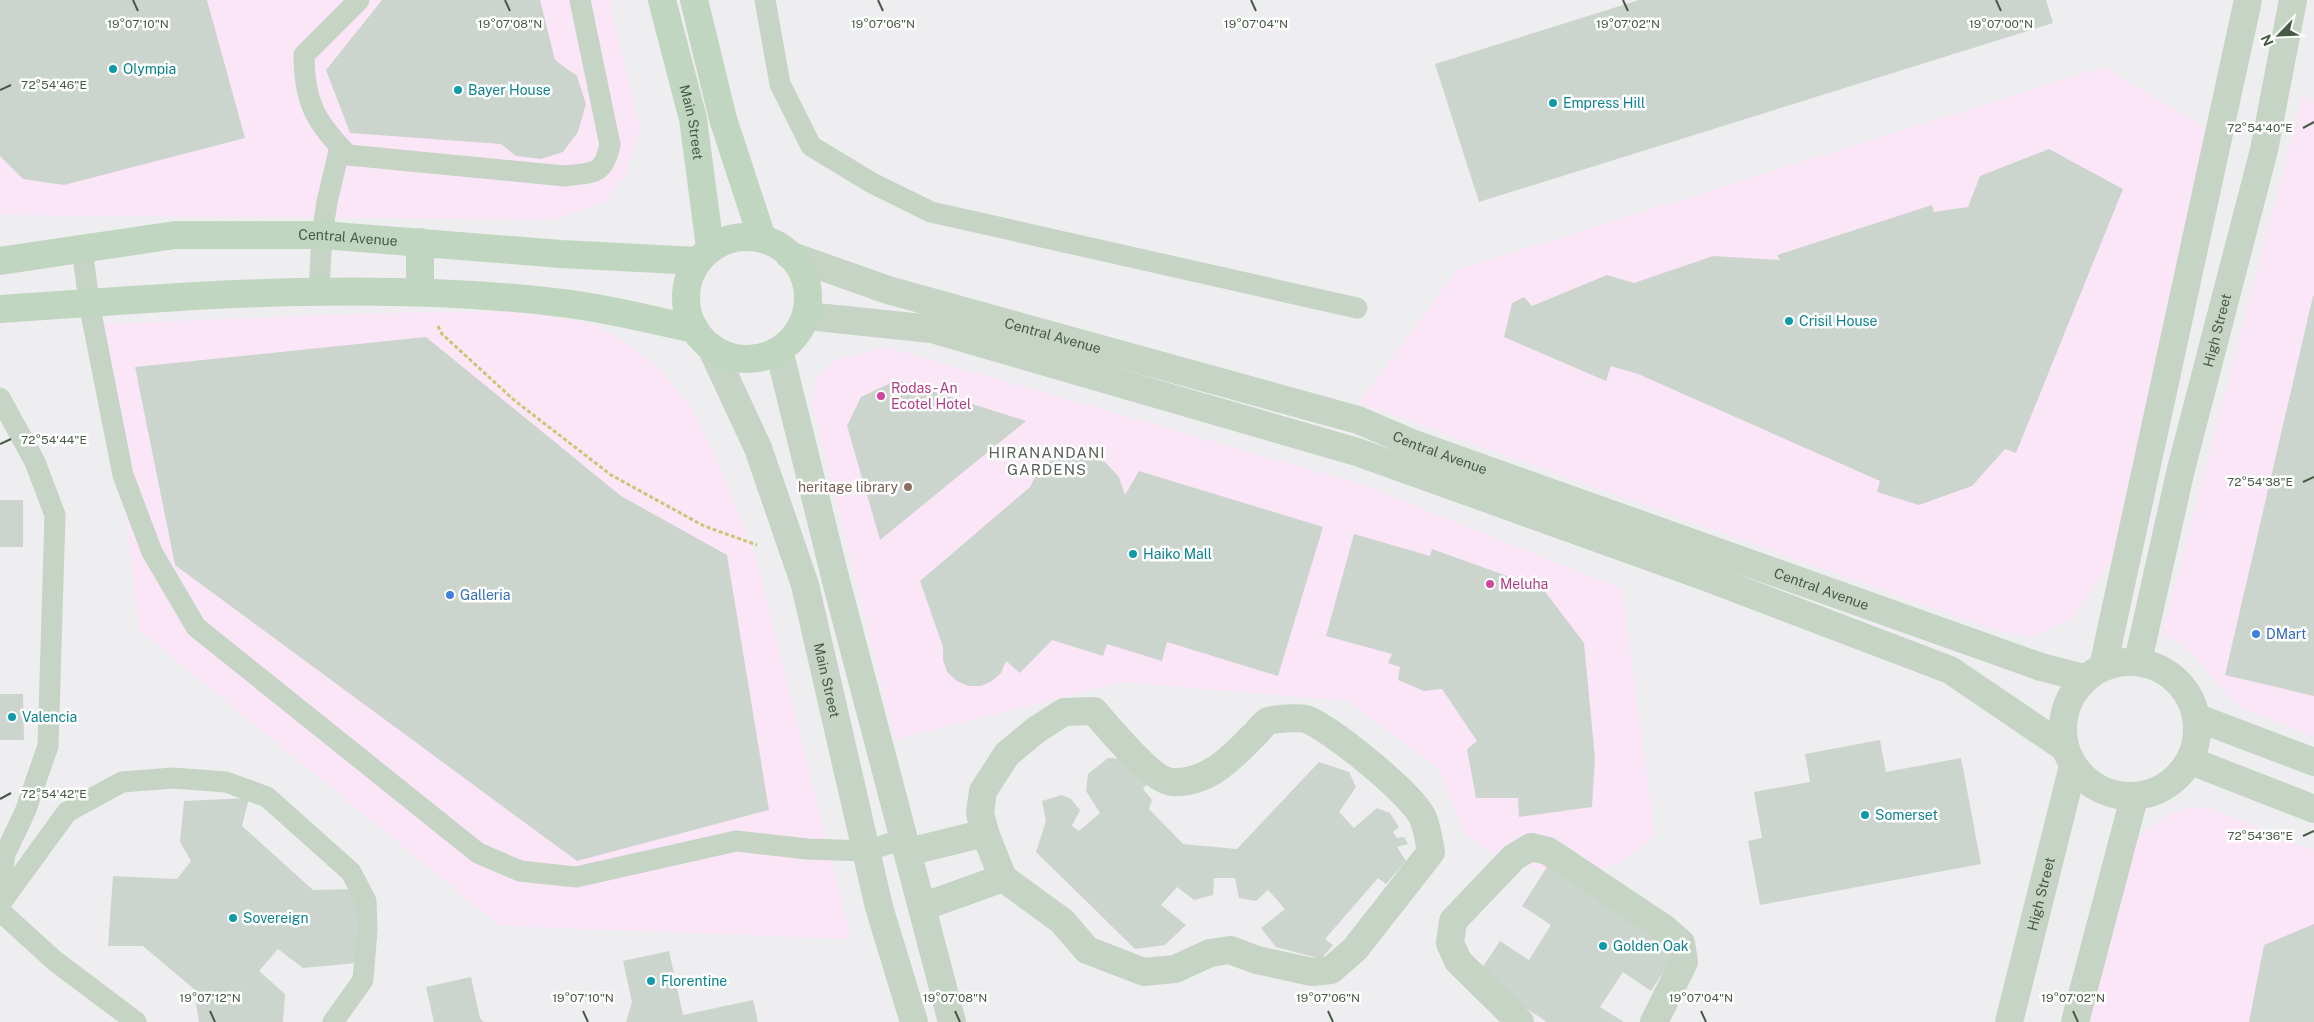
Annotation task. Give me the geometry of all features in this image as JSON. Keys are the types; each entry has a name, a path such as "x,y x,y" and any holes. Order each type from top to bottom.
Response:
{"main road":[{"name":"Main Street","path":"662,0 693,120 704,254"},
{"path":"694,0 723,119 762,238"},
{"name":"Central Avenue","path":"0,261 175,235 322,235 561,254 704,254"},
{"path":"0,309 240,294 420,292 563,303 703,338 733,357 757,358 779,350 797,334 807,316 808,288 800,266 789,255 762,238 738,236 704,254 688,282 687,306 703,338"},
{"path":"420,242 420,292"}],"street":[{"path":"2094,673 2248,0"},
{"name":"High Street","path":"2138,660 2181,470 2264,150 2293,0"},
{"name":"Central Avenue","path":"789,255 888,290 1358,420 1414,444 2040,667 2094,673"},
{"name":"Central Avenue","path":"807,316 932,329 1357,452 1706,577 1950,670 2069,757"},
{"path":"982,344 984,316"},
{"name":"Main Street","path":"703,338 758,448 805,585 879,907 914,1022"},
{"path":"779,350 831,560 922,907 947,1021"},
{"path":"1277,430 1282,400"},
{"path":"1706,577 1712,550"},
{"path":"795,558 831,560"},
{"path":"2138,660 2165,670 2187,690 2198,718 2191,761 2167,787 2134,798 2099,790 2069,757 2062,729 2064,710 2072,692 2094,673 2109,663 2138,660"},
{"path":"1064,712 1094,712 1126,747 1156,775 1171,782 1196,779 1228,762 1268,721 1304,718 1340,740 1379,771 1407,798 1422,816 1431,852 1355,949 1331,970 1312,972 1257,960 1230,950 1210,953 1175,969 1144,972 1087,950 1062,921 1003,878 985,833 980,813 983,790 1006,754 1036,730 1064,712"},
{"path":"2198,718 2307,760 2281,796"},
{"name":"High Street","path":"2010,1022 2069,757"},
{"path":"2191,761 2314,809"},
{"path":"2075,1022 2134,798"},
{"path":"906,846 985,833"},
{"path":"1520,1022 1458,961 1450,943 1454,921 1514,857 1531,847 1548,851 1666,929 1681,943 1684,962 1654,1022"},
{"path":"922,907 1003,878"}],"lane":[{"path":"359,0 304,55 304,80 313,112 329,135 348,155 565,176 596,171 606,163 610,145 580,0"},
{"path":"765,0 780,84 811,146 872,183 931,212 1358,308"},
{"path":"319,292 322,235 327,202 340,147"},
{"path":"82,248 89,303 123,474 152,552 196,627 478,853 520,871 576,877 736,841 807,849 866,851 906,846"},
{"path":"0,398 35,462 55,515 48,746 25,812 5,854 0,888"},
{"path":"0,904 67,812 122,782 173,778 226,782 267,797 351,872 366,901 367,930 363,980 333,1022"},
{"path":"0,912 55,961 136,1022"}],"path":[{"path":"420,292 442,334 514,400 612,475 704,526 795,558"}],"shaded area":[{"path":"0,0 609,0 640,128 625,176 605,202 553,220 0,215"},
{"path":"2104,67 2216,134 2114,556 2072,619 2032,637 1994,630 1359,403 1457,270"},
{"path":"2303,95 2314,104 2314,737 2237,706 2184,645 2162,635"},
{"name":"Galleria","path":"519,311 599,326 652,361 690,405 714,454 757,560 851,939 500,926 139,630 103,324 377,313"},
{"path":"887,347 1364,485 1622,589 1655,835 1620,863 1588,872 1543,870 1497,856 1465,835 1439,769 1347,701 1121,682 895,740 812,404 816,379 836,359"},
{"path":"2192,807 2214,809 2314,851 2314,1022 2091,1022 2117,875 2128,851 2145,831 2167,815"}],"building":[{"name":"Olympia","path":"0,0 207,0 245,138 64,185 23,179 0,156"},
{"name":"Bayer House","path":"382,0 540,0 555,60 577,76 586,104 578,132 563,152 541,159 516,156 501,144 350,133 326,70"},
{"path":"1639,0 2046,0 2053,23 1479,202 1435,64"},
{"name":"Crisil House","path":"2049,149 2123,189 2016,453 2005,449 1972,486 1919,505 1877,492 1880,481 1638,374 1611,366 1606,381 1504,337 1512,303 1524,297 1532,306 1607,275 1634,283 1713,256 1780,260 1777,255 1932,205 1934,212 1968,207 1980,176"},
{"path":"2314,296 2314,696 2225,675"},
{"path":"426,337 621,496 727,555 769,810 577,861 175,565 135,367"},
{"path":"897,380 1026,421 880,540 847,426 861,397"},
{"name":"Haiko Mall","path":"1070,452 1089,454 1106,463 1119,477 1125,495 1139,471 1323,527 1278,676 1167,642 1162,661 1107,644 1103,656 1052,640 1020,673 1006,661 1001,673 992,681 981,686 968,686 957,681 947,672 943,660 943,647 920,581 1030,487 1038,471 1052,459"},
{"path":"0,500 23,500 23,547 0,547"},
{"name":"Meluha","path":"1354,534 1430,556 1432,549 1543,589 1584,643 1595,758 1592,807 1519,817 1518,798 1476,798 1467,749 1477,741 1442,689 1424,691 1398,680 1400,667 1388,663 1392,654 1326,636"},
{"name":"Valencia","path":"0,694 23,694 24,740 0,740"},
{"name":"Somerset","path":"1880,740 1886,772 1961,758 1981,864 1760,905 1748,841 1762,838 1754,792 1810,782 1805,754"},
{"path":"1108,758 1126,759 1151,779 1143,789 1152,800 1149,809 1183,844 1237,849 1319,762 1349,772 1356,787 1339,812 1354,828 1377,808 1390,813 1399,827 1393,832 1397,838 1404,837 1408,844 1397,847 1406,861 1386,884 1378,878 1325,939 1333,945 1321,959 1276,947 1261,928 1285,909 1268,890 1256,901 1239,898 1235,878 1214,878 1213,895 1194,900 1177,887 1161,905 1186,925 1165,945 1135,949 1036,852 1046,821 1042,801 1062,795 1071,799 1080,810 1072,826 1079,831 1100,813 1086,791 1088,774"},
{"name":"Sovereign","path":"249,798 242,826 313,890 357,889 356,963 303,968 278,949 259,971 285,994 283,1022 199,1022 194,989 143,946 108,946 113,876 177,879 191,861 180,842 184,801"},
{"name":"Golden Oak","path":"1547,867 1676,952 1651,991 1623,972 1600,1007 1624,1022 1547,1022 1477,976 1500,941 1529,960 1551,925 1522,906"},
{"path":"2314,924 2314,1022 2249,1022 2264,945"},
{"name":"Florentine","path":"669,951 683,1015 753,1000 758,1022 626,1022 632,1002 623,961"},
{"path":"471,977 480,1018 484,1022 434,1022 426,987"}],"place":[{"name":"Olympia","path":"113,69"},
{"name":"Bayer House","path":"458,90"},
{"name":"Empress Hill","path":"1553,103"},
{"name":"Crisil House","path":"1789,321"},
{"name":"Rodas - An Ecotel Hotel","path":"881,396"},
{"name":"heritage library","path":"908,487"},
{"name":"Haiko Mall","path":"1133,554"},
{"name":"Meluha","path":"1490,584"},
{"name":"Galleria","path":"450,595"},
{"name":"DMart","path":"2256,634"},
{"name":"Valencia","path":"12,717"},
{"name":"Somerset","path":"1865,815"},
{"name":"Sovereign","path":"233,918"},
{"name":"Golden Oak","path":"1603,946"},
{"name":"Florentine","path":"651,981"}],"district":[{"name":"HIRANANDANI GARDENS","path":"1047,462"}]}
